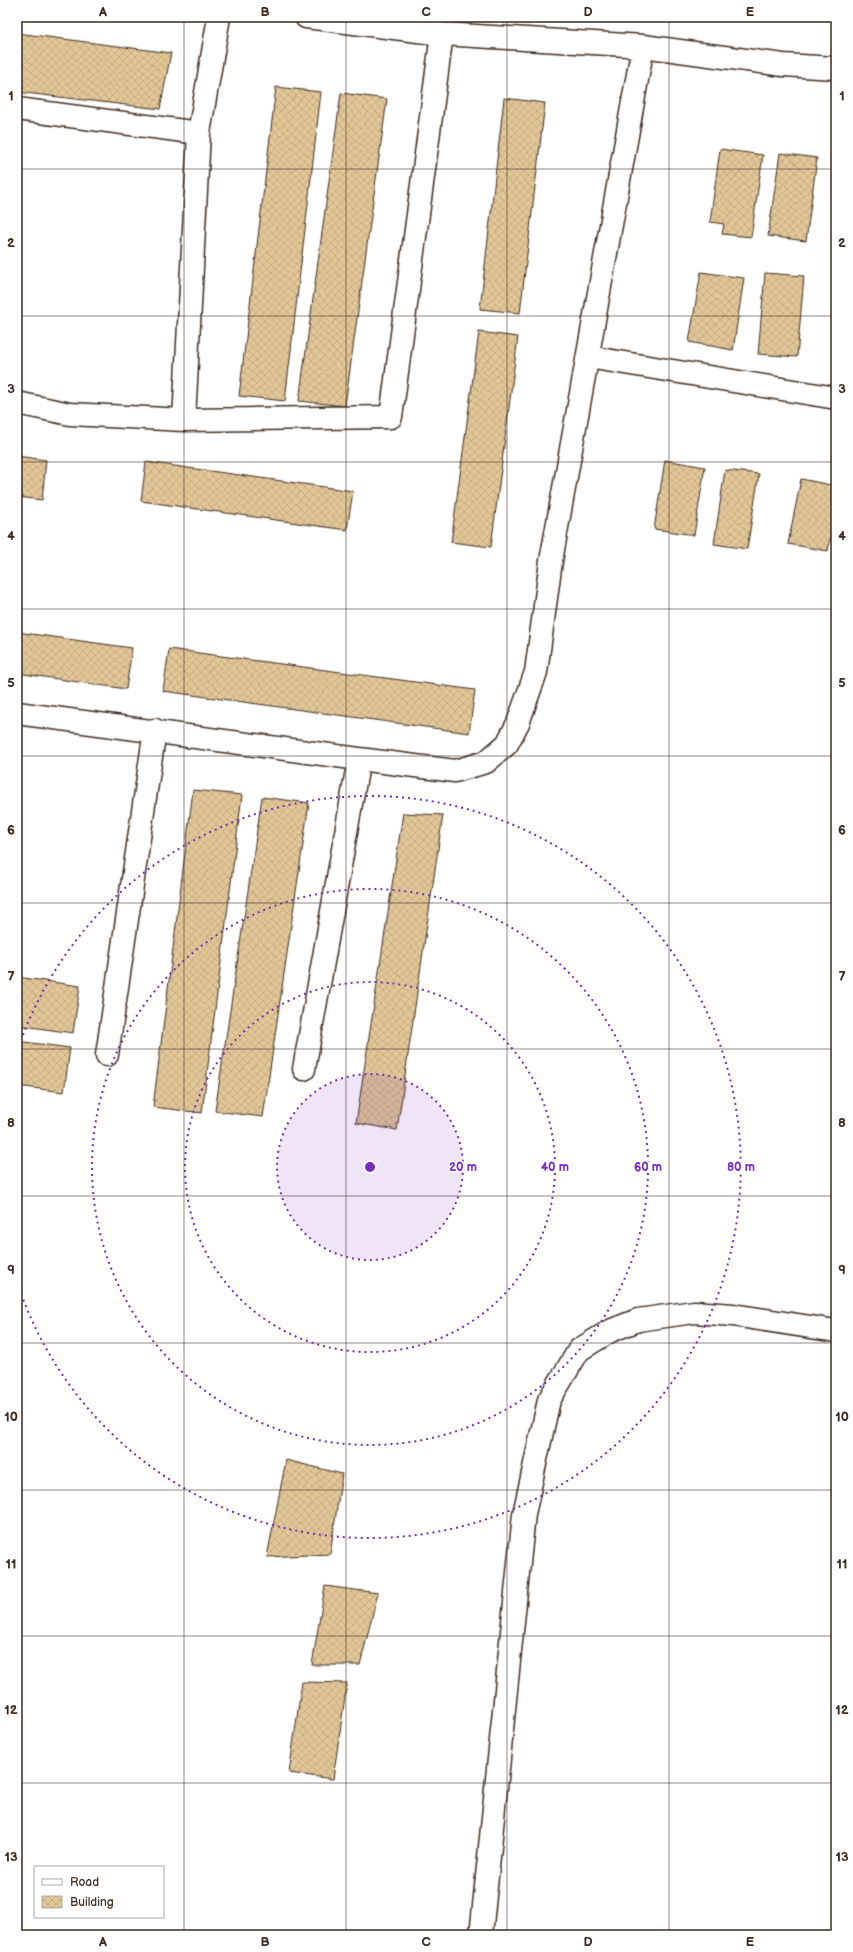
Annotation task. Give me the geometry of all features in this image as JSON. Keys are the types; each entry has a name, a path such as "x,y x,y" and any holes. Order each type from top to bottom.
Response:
{"street":[{"path":"184,420 199,133 219,17"},
{"path":"306,17 442,34 643,46 783,65 836,68"},
{"path":"17,402 70,414 184,420 391,417 442,34"},
{"path":"17,713 155,730 455,771 486,762 507,744 518,723 536,672 551,561 643,46"},
{"path":"17,108 199,133"},
{"path":"588,357 836,398"},
{"path":"107,1055 155,730"},
{"path":"304,1069 359,759"},
{"path":"481,1935 524,1514 549,1400 579,1350 610,1331 638,1320 694,1312 733,1315 836,1331"}],"building":[{"path":"17,33 171,53 160,109 17,92"},
{"path":"276,87 321,92 285,401 239,396"},
{"path":"341,93 387,99 345,406 299,401"},
{"path":"504,98 545,103 520,313 480,309"},
{"path":"720,149 763,155 751,237 722,234 724,224 710,222"},
{"path":"780,153 817,158 806,241 768,236"},
{"path":"701,272 744,278 733,350 689,342"},
{"path":"765,273 804,276 797,357 758,354"},
{"path":"479,332 518,337 491,547 451,542"},
{"path":"17,456 46,460 42,500 17,497"},
{"path":"665,460 705,467 694,535 654,529"},
{"path":"146,462 353,491 347,530 141,501"},
{"path":"725,470 759,474 747,549 714,544"},
{"path":"801,479 836,486 836,511 828,551 788,544"},
{"path":"17,632 132,648 126,689 17,673"},
{"path":"169,649 475,690 469,733 163,691"},
{"path":"193,790 242,795 202,1113 153,1107"},
{"path":"262,797 309,803 263,1117 215,1111"},
{"path":"403,813 443,815 397,1130 356,1123"},
{"path":"17,977 80,986 73,1033 17,1025"},
{"path":"17,1041 70,1048 64,1092 17,1086"},
{"path":"286,1460 342,1474 330,1554 267,1557"},
{"path":"325,1586 378,1593 360,1665 312,1665"},
{"path":"302,1682 347,1683 333,1779 289,1773"}]}
